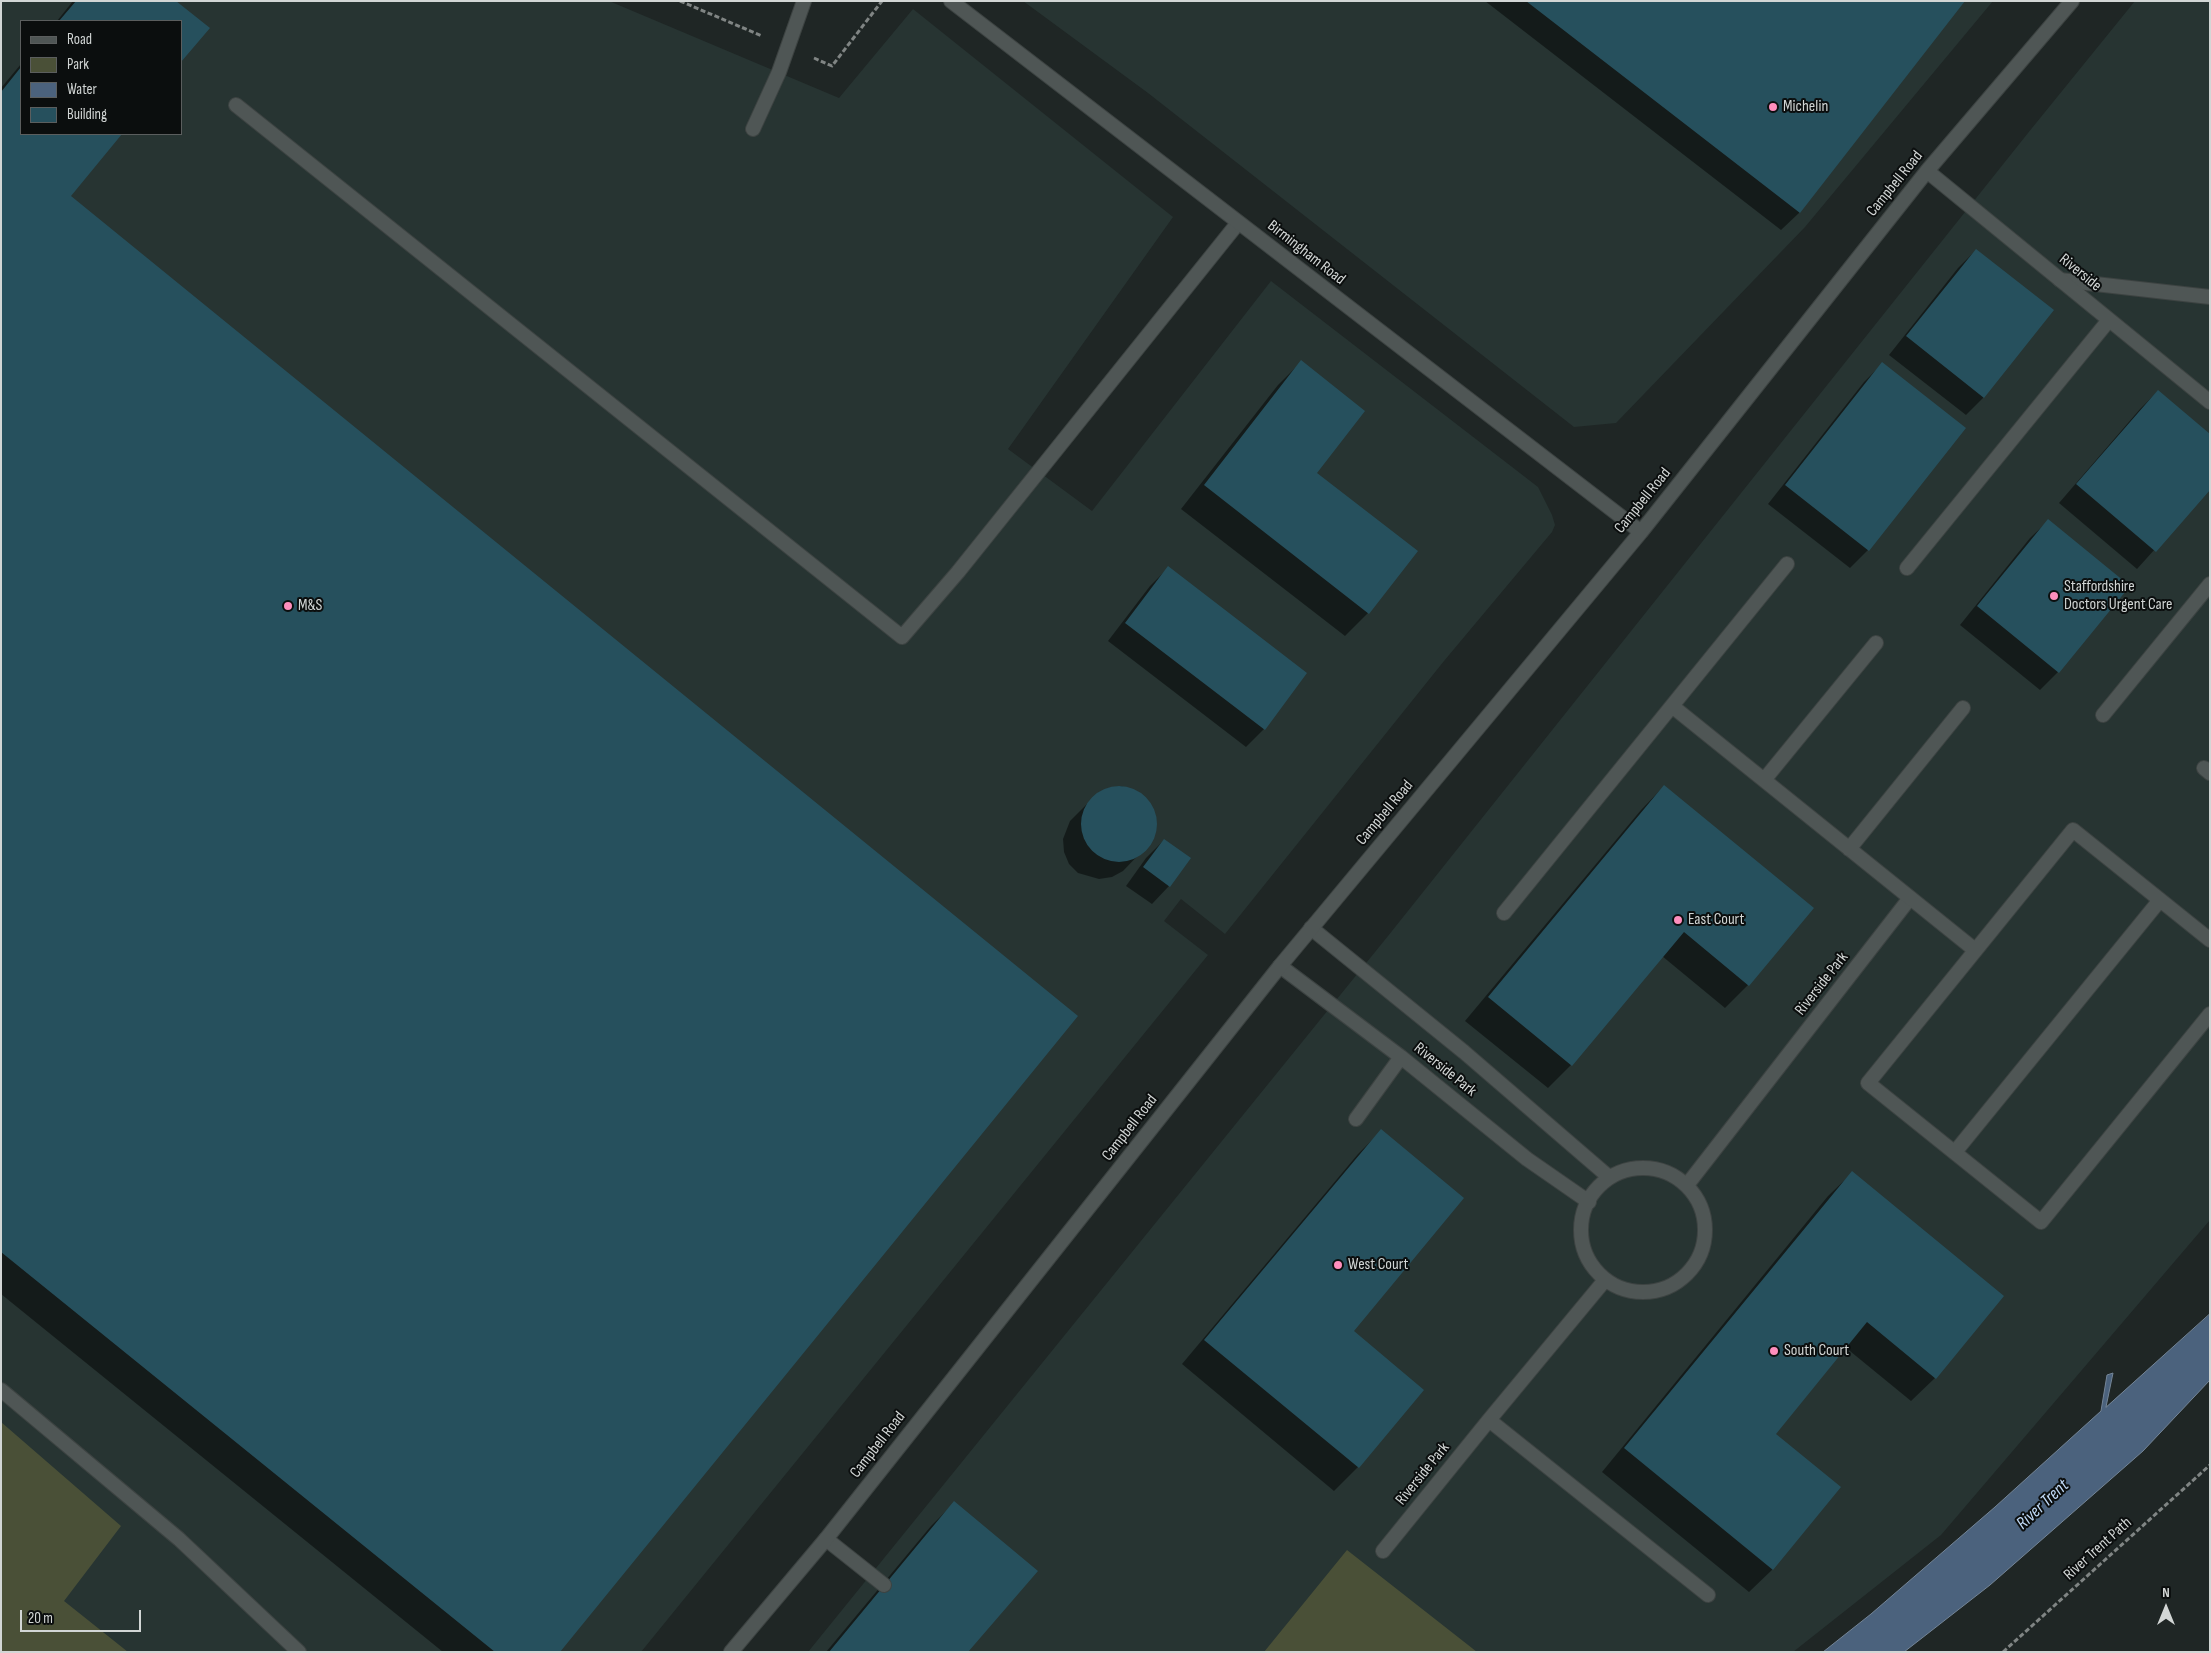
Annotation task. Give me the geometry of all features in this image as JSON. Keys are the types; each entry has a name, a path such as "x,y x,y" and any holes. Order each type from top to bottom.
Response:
{"street":[{"path":"753,129 779,72 804,1"},
{"name":"Birmingham Road","path":"951,1 1641,532"},
{"name":"Campbell Road","path":"731,1652 826,1539 1280,966 1641,532 1927,171 2072,1"},
{"path":"236,105 902,638 958,572 1238,223"},
{"name":"Riverside","path":"1927,171 2210,402"},
{"path":"2060,280 2210,297"},
{"path":"1907,568 2109,320"},
{"path":"1504,912 1787,564"},
{"path":"2103,715 2210,584"},
{"path":"1764,780 1876,643"},
{"path":"1672,706 1975,950"},
{"path":"1849,849 1963,708"},
{"path":"2210,940 2073,830 1868,1083 2041,1222 2210,1014"},
{"name":"Riverside Park","path":"1687,1185 1910,898"},
{"path":"1955,1152 2160,900"},
{"name":"Riverside Park","path":"1311,928 1464,1052 1609,1178"},
{"name":"Riverside Park","path":"1280,966 1401,1057 1526,1159 1589,1202"},
{"path":"1356,1119 1401,1057"},
{"path":"1650,1167 1670,1173 1687,1185 1700,1202 1706,1221 1705,1242 1698,1261 1685,1276 1668,1287 1648,1292 1628,1291 1605,1280 1594,1268 1584,1251 1581,1230 1584,1210 1594,1190 1609,1178 1628,1169 1650,1167"},
{"name":"Riverside Park","path":"1384,1551 1488,1420 1605,1280"},
{"path":"1,1390 179,1539 299,1652"},
{"path":"1488,1420 1708,1596"},
{"path":"826,1539 884,1585"}],"path":[{"name":"River Trent Path","path":"2003,1652 2210,1464"}],"shaded area":[{"path":"1,1 609,1 839,98 913,9 1173,217 1008,449 1092,511 1271,281 1538,487 1552,515 1555,525 1552,532 1444,661 1225,934 1181,899 1164,921 1208,955 641,1652 1,1652"},
{"path":"1023,1 1993,1 1805,227 1616,423 1574,427 1148,93"},
{"path":"2135,1 2210,1 2210,1220 1941,1535 1793,1652 808,1652 1388,936"}],"green space":[{"path":"1,1422 121,1526 64,1601 128,1652 1,1652"},
{"path":"1347,1550 1477,1652 1264,1652"}],"water":[{"name":"River Trent","path":"2210,1314 2210,1380 2143,1451 1990,1585 1904,1652 1823,1652 1871,1614 1995,1507 2101,1411 2107,1375 2113,1373 2106,1407"}],"building":[{"path":"76,1 176,1 210,28 182,61 182,20 60,20"},
{"name":"Michelin","path":"1526,1 1965,1 1800,213"},
{"name":"M&S","path":"20,68 20,135 121,135 71,196 1078,1016 560,1652 495,1652 1,1252 1,92"},
{"path":"1976,249 2054,310 1984,398 1906,336"},
{"path":"1301,360 1365,411 1317,473 1418,551 1369,614 1204,485"},
{"path":"1882,362 1966,428 1869,551 1785,485"},
{"path":"2158,390 2210,434 2210,490 2156,552 2076,484"},
{"name":"Staffordshire Doctors Urgent Care","path":"2048,519 2130,586 2059,673 1977,606"},
{"path":"1168,566 1307,673 1265,730 1125,623"},
{"name":"East Court","path":"1664,785 1814,908 1749,986 1684,932 1572,1066 1488,997"},
{"path":"1119,786 1133,789 1146,797 1154,810 1157,824 1154,838 1146,851 1133,859 1119,862 1105,859 1092,851 1084,838 1081,824 1084,810 1092,797 1105,789"},
{"path":"1164,839 1191,858 1170,887 1143,867"},
{"name":"West Court","path":"1381,1129 1464,1198 1354,1331 1424,1390 1359,1468 1204,1340"},
{"name":"South Court","path":"1852,1171 2004,1296 1936,1379 1867,1322 1776,1434 1841,1487 1773,1570 1624,1448"},
{"path":"954,1501 1038,1571 968,1652 829,1652"}],"place":[{"name":"Michelin","path":"1773,107"},
{"name":"Staffordshire Doctors Urgent Care","path":"2054,596"},
{"name":"M&S","path":"288,606"},
{"name":"East Court","path":"1678,920"},
{"name":"West Court","path":"1338,1265"},
{"name":"South Court","path":"1774,1351"}]}
